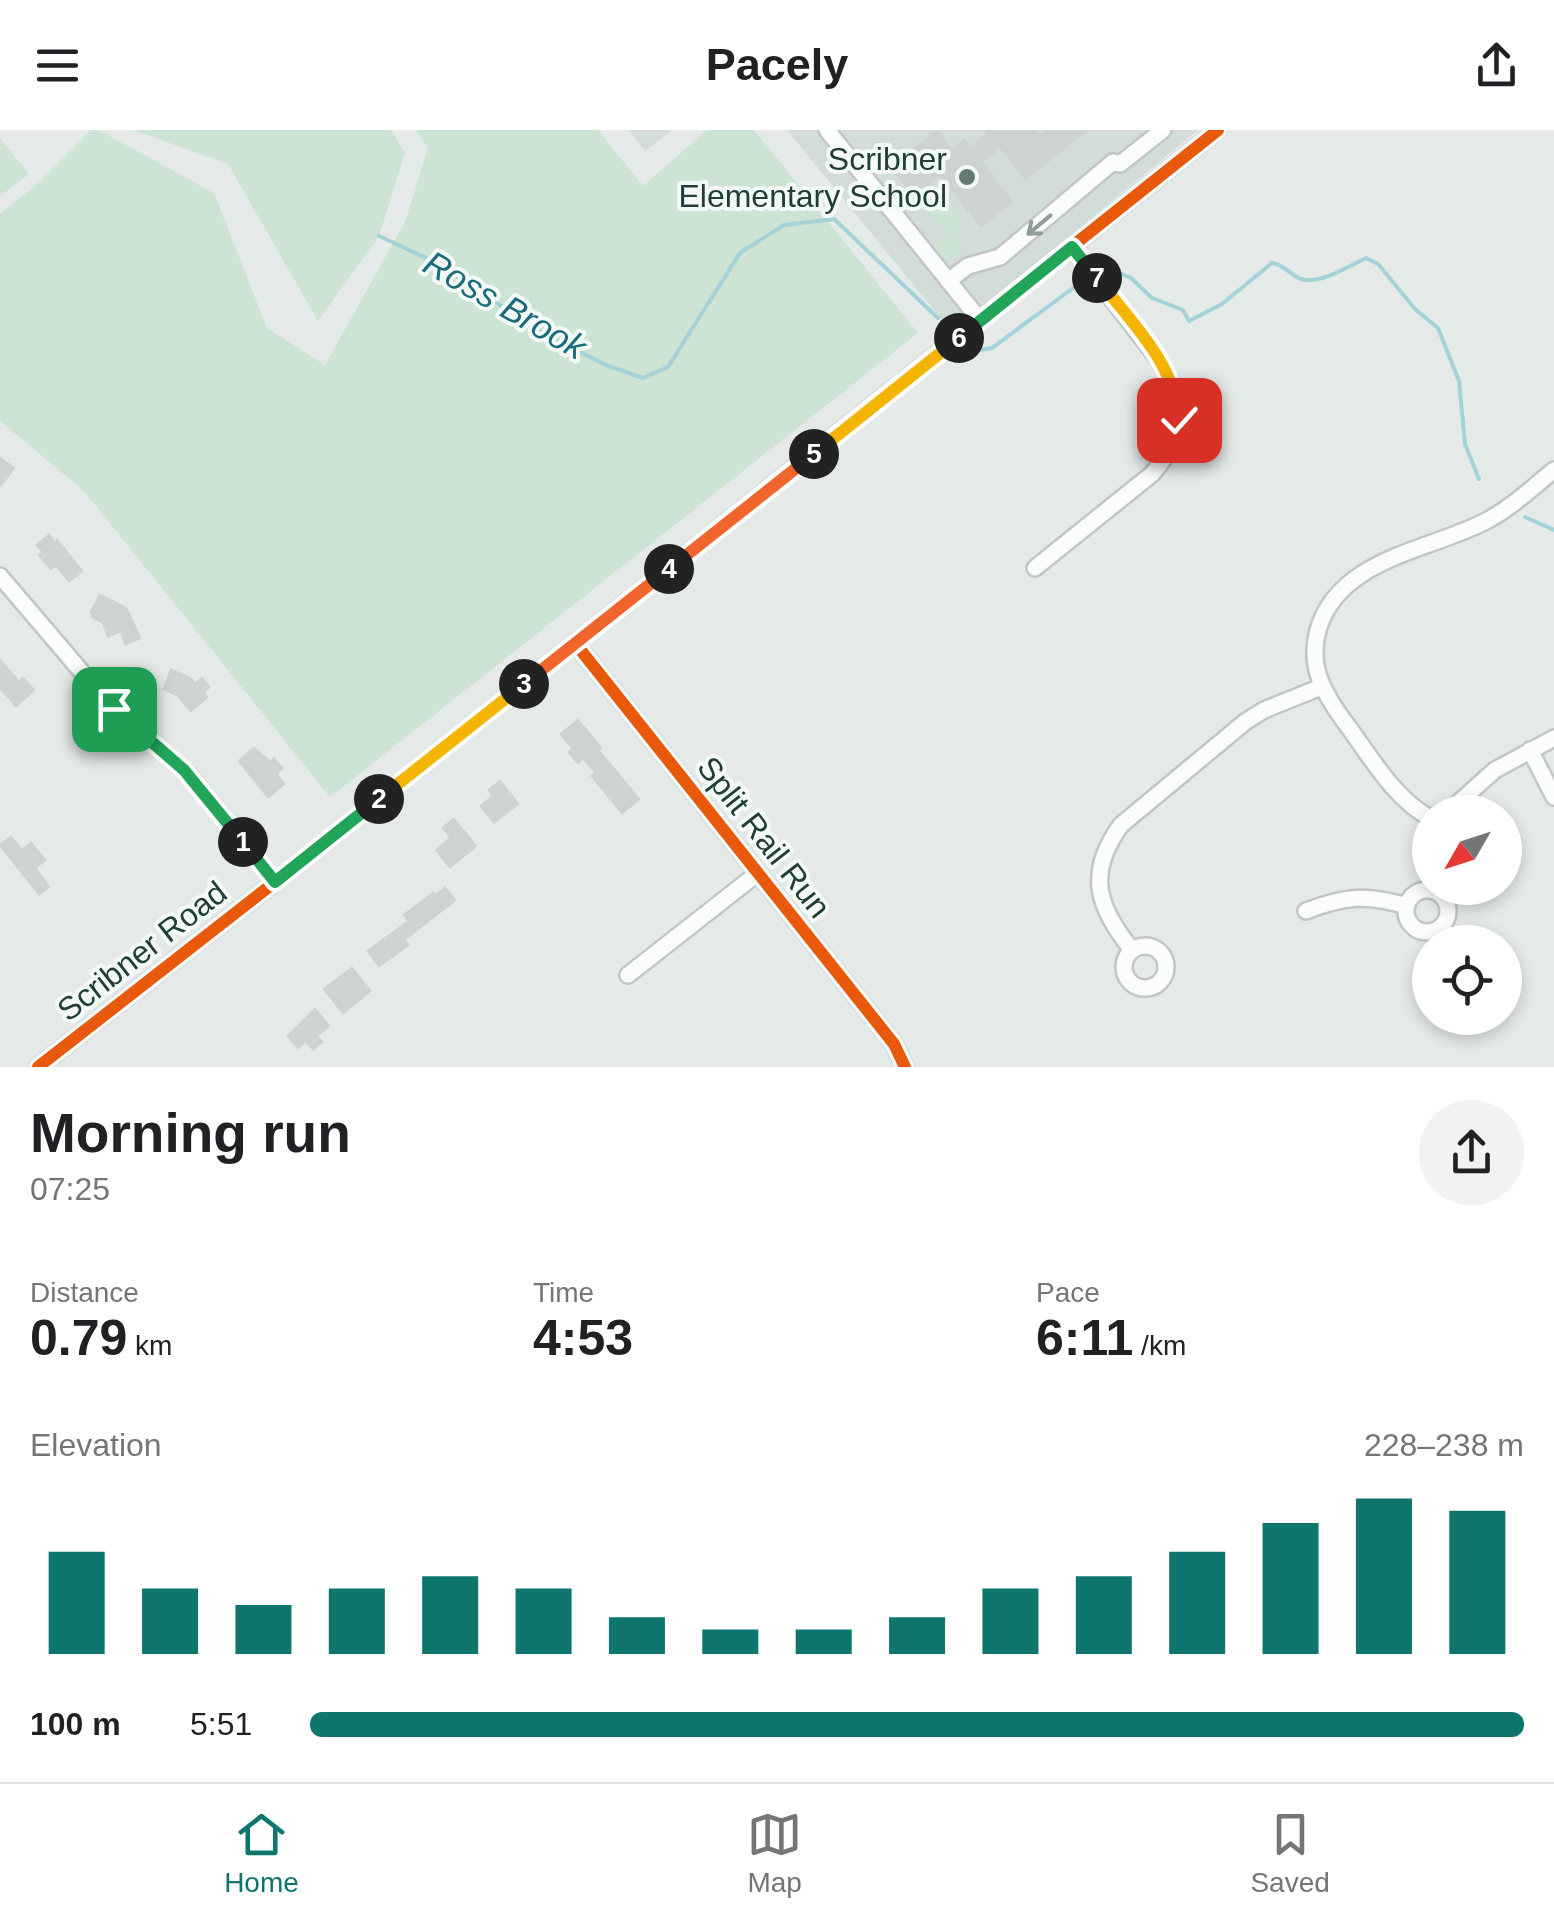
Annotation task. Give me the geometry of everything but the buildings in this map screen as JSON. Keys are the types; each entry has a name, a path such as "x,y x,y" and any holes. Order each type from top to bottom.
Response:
{"street":[{"path":"827,130 980,320"},
{"path":"948,281 968,266 1000,257 1164,130"},
{"name":"Scribner Road","path":"38,1067 1218,130"},
{"path":"1117,163 1142,191"},
{"path":"1036,568 1152,474 1175,441 1179,420 1178,401 1170,378 1072,247"},
{"path":"1412,807 1320,686 1314,659 1323,616 1339,592 1382,564 1488,520 1554,470"},
{"path":"0,576 104,698 189,775 275,882"},
{"name":"Split Rail Run","path":"575,643 894,1044 906,1067"},
{"path":"1132,950 1108,918 1099,884 1107,844 1120,825 1245,722 1320,686"},
{"path":"1467,795 1495,770 1554,738"},
{"path":"1530,750 1554,798"},
{"path":"628,975 758,873"},
{"path":"1306,912 1352,897 1406,906"},
{"path":"1412,898 1406,906 1407,917 1415,928 1427,932 1440,928 1447,917 1447,905"}],"shaded area":[{"path":"629,130 672,130 645,151"},
{"path":"787,130 1198,130 952,332"}],"green space":[{"path":"91,130 99,130 214,193 267,328 325,365 405,222 428,148 416,130 598,130 643,186 707,130 754,130 918,333 330,797 83,490 0,421 0,214 35,186"},
{"path":"133,130 391,130 405,153 379,236 318,321 228,164"},
{"path":"0,138 29,174 0,196"},
{"path":"944,197 965,224 953,233 964,248 946,263 934,246 948,235 928,210"}],"waterway":[{"name":"Ross Brook","path":"379,236 431,260 546,335 606,365 643,378 668,367 740,253 784,225 834,219 938,318"},
{"name":"Ross Brook","path":"1096,272 1107,268 1131,278 1152,298 1183,310 1189,321 1222,304 1272,263 1309,280 1334,274 1366,258 1378,264 1415,309 1438,328 1459,381 1465,444 1479,479"},
{"name":"Ross Brook","path":"965,343 974,351 992,348 1088,277"},
{"name":"Ross Brook","path":"1525,517 1554,530"}],"cycle path":[{"path":"38,1067 1218,130"},
{"path":"575,643 894,1044 905,1067"}],"place":[{"name":"Scribner Elementary School","path":"967,177"}],"route":[{"path":"114,709 184,770 275,882 1072,247 1160,360 1178,401 1179,420"}]}
